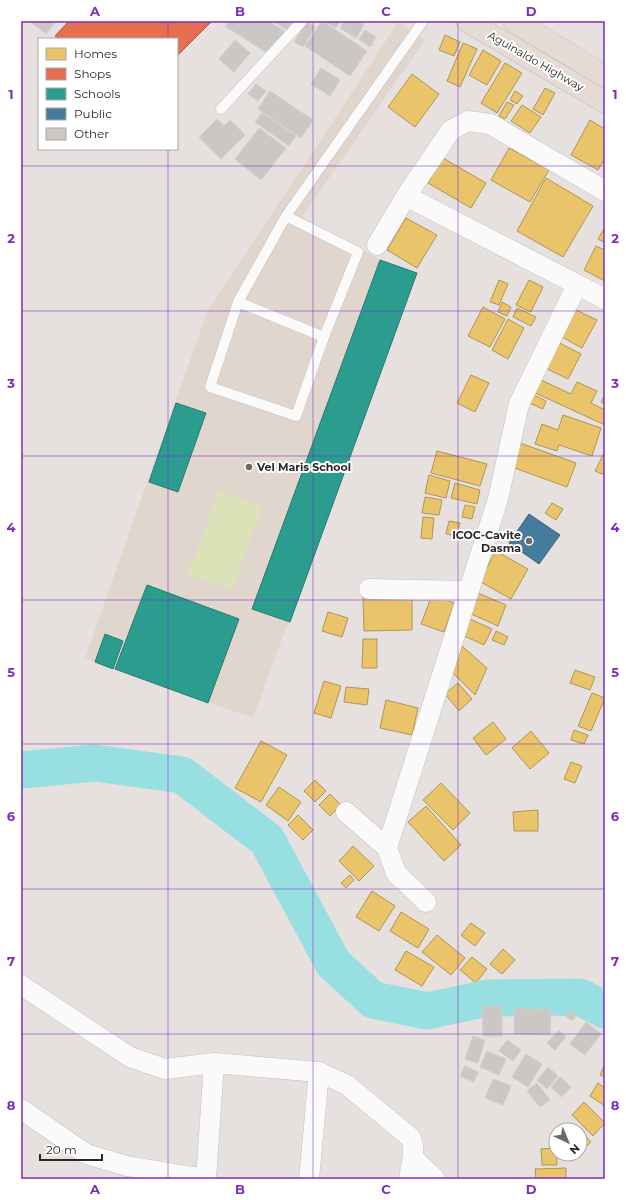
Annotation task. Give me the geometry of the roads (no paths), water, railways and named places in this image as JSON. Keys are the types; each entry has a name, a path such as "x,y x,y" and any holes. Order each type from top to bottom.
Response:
{"highway":[{"name":"Aguinaldo Highway","path":"467,21 605,102"},
{"name":"Aguinaldo Highway","path":"514,21 605,76"}],"street":[{"path":"377,245 406,196 450,130 468,121 490,124 605,191"},
{"path":"406,196 605,299"},
{"path":"387,848 498,499 519,404 576,285"},
{"path":"369,589 468,591"},
{"path":"346,812 387,848 396,873 426,902"},
{"path":"21,985 130,1058 164,1069 214,1063 319,1072 348,1085 411,1138 413,1142 412,1158 408,1179"},
{"path":"21,1109 86,1154 127,1166 205,1179 214,1063"},
{"path":"309,1179 319,1072"},
{"path":"412,1158 435,1179"}],"lane":[{"path":"221,109 302,21"},
{"path":"286,216 358,252 324,337 296,416 210,387 238,302 286,216 423,21"},
{"path":"238,302 324,337"}],"waterway":[{"path":"21,770 95,763 182,775 267,840 333,963 373,1000 427,1011 488,998 580,997 605,1010"}],"place":[{"name":"Vel Maris School","path":"249,467"},
{"name":"ICOC-Cavite Dasma","path":"529,541"}]}
